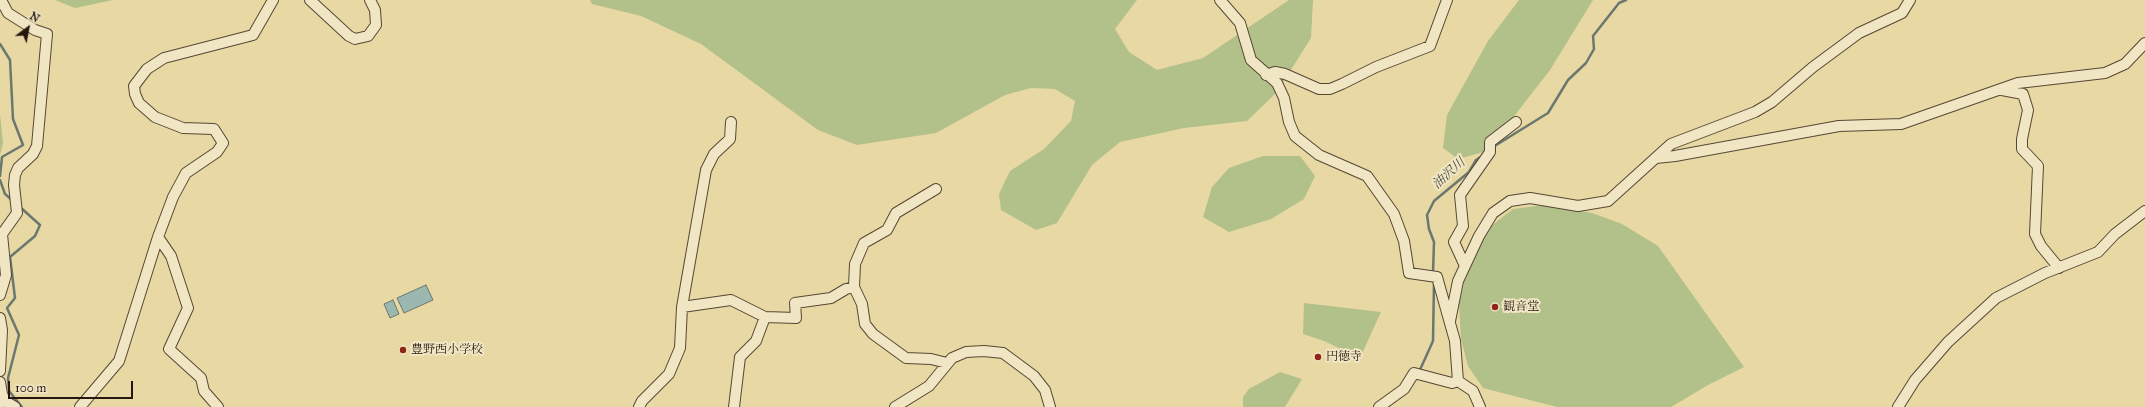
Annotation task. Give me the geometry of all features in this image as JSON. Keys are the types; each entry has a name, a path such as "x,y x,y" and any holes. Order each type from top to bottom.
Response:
{"street":[{"path":"0,295 6,275 2,234 17,213 14,185 15,175 18,168 33,154 37,146 47,34 35,30 8,13 1,0"},
{"path":"80,407 119,361 158,237 173,197 186,173 217,152 223,143 214,129 183,128 155,117 139,103 135,94 134,86 147,69 164,58 253,35 273,0"},
{"path":"310,0 349,36 355,39 368,36 376,25 375,10 370,0"},
{"path":"1220,0 1240,23 1251,60 1266,75 1277,83 1284,98 1289,122 1296,136 1320,155 1367,176 1394,214 1404,241 1409,273 1433,278 1450,321 1455,341 1458,381"},
{"path":"1266,75 1275,72 1285,74 1319,88 1330,89 1376,67 1430,46 1447,0"},
{"path":"1450,321 1458,281 1479,236 1493,213 1510,201 1520,198 1530,198 1578,206 1608,201 1671,144 1755,112 1772,102 1813,67 1859,33 1902,13 1910,0"},
{"path":"1656,158 1675,156 1839,126 1901,124 2018,83 2105,73 2125,64 2145,43"},
{"path":"2001,89 2005,92 2016,92 2023,94 2028,110 2022,139 2022,149 2038,166 2036,234 2041,246 2059,268"},
{"path":"639,407 642,401 669,374 680,348 682,307 706,170 714,154 730,139 731,122"},
{"path":"1465,266 1454,242 1463,226 1460,195 1490,147 1516,122"},
{"path":"936,189 896,213 887,230 864,243 855,264 854,287 862,304 866,324 873,334 906,358 931,359 947,363"},
{"path":"1898,407 1915,380 1948,342 1996,298 2016,286 2098,252 2115,234 2145,212"},
{"path":"158,237 171,256 188,308 169,349 201,378 204,391 218,407"},
{"path":"682,307 731,300 765,317 796,318 795,303 831,298 846,289 854,287"},
{"path":"734,407 740,357 756,341 765,317"},
{"path":"0,318 2,330 0,371"},
{"path":"895,407 929,386 952,358 966,352 984,350 1003,353 1034,376 1045,390 1050,407"},
{"path":"1379,407 1404,389 1418,373 1452,383 1458,381"},
{"path":"1458,381 1473,391 1480,407"},
{"path":"0,382 3,402 15,407"}],"green space":[{"path":"55,0 113,0 75,8"},
{"path":"590,0 1137,0 1115,29 1129,52 1157,70 1203,58 1289,0 1313,0 1311,38 1277,92 1247,121 1184,128 1120,142 1092,165 1057,223 1036,230 1001,210 999,194 1010,171 1044,149 1071,121 1075,101 1055,89 1031,88 1005,95 936,133 857,145 818,130 701,44 641,16 592,4"},
{"path":"1519,0 1593,0 1550,70 1487,151 1458,159 1443,148 1447,115 1488,41"},
{"path":"0,114 3,143 0,155"},
{"path":"1263,156 1300,156 1315,176 1304,199 1271,219 1229,232 1203,217 1212,187 1229,168"},
{"path":"1544,205 1592,213 1622,224 1658,246 1744,367 1708,385 1671,407 1557,407 1483,388 1468,366 1461,339 1459,306 1466,273 1480,240 1491,226 1513,209"},
{"path":"1304,303 1381,312 1360,358 1324,341 1303,334"},
{"path":"1280,372 1302,379 1285,407 1243,407 1243,397 1249,389"}],"water":[{"path":"426,285 433,300 404,313 397,298"},
{"path":"393,300 399,314 390,318 384,304"}],"waterway":[{"name":"油沢川","path":"1493,147 1548,113 1568,80 1586,63 1594,49 1593,36 1619,3 1626,0"},
{"path":"0,44 10,60 13,119 23,145 2,157 0,176"},
{"name":"油沢川","path":"1433,273 1434,242 1429,229 1427,215 1434,201 1469,172 1476,160 1482,156"},
{"path":"0,180 5,194 13,201"},
{"path":"20,207 40,225 35,236 10,257 15,298 7,308 19,335 8,378 9,391 22,407"},
{"name":"油沢川","path":"1419,372 1433,341 1434,282"}],"place":[{"name":"観音堂","path":"1495,307"},
{"name":"豊野西小学校","path":"403,350"},
{"name":"円徳寺","path":"1318,357"}]}
